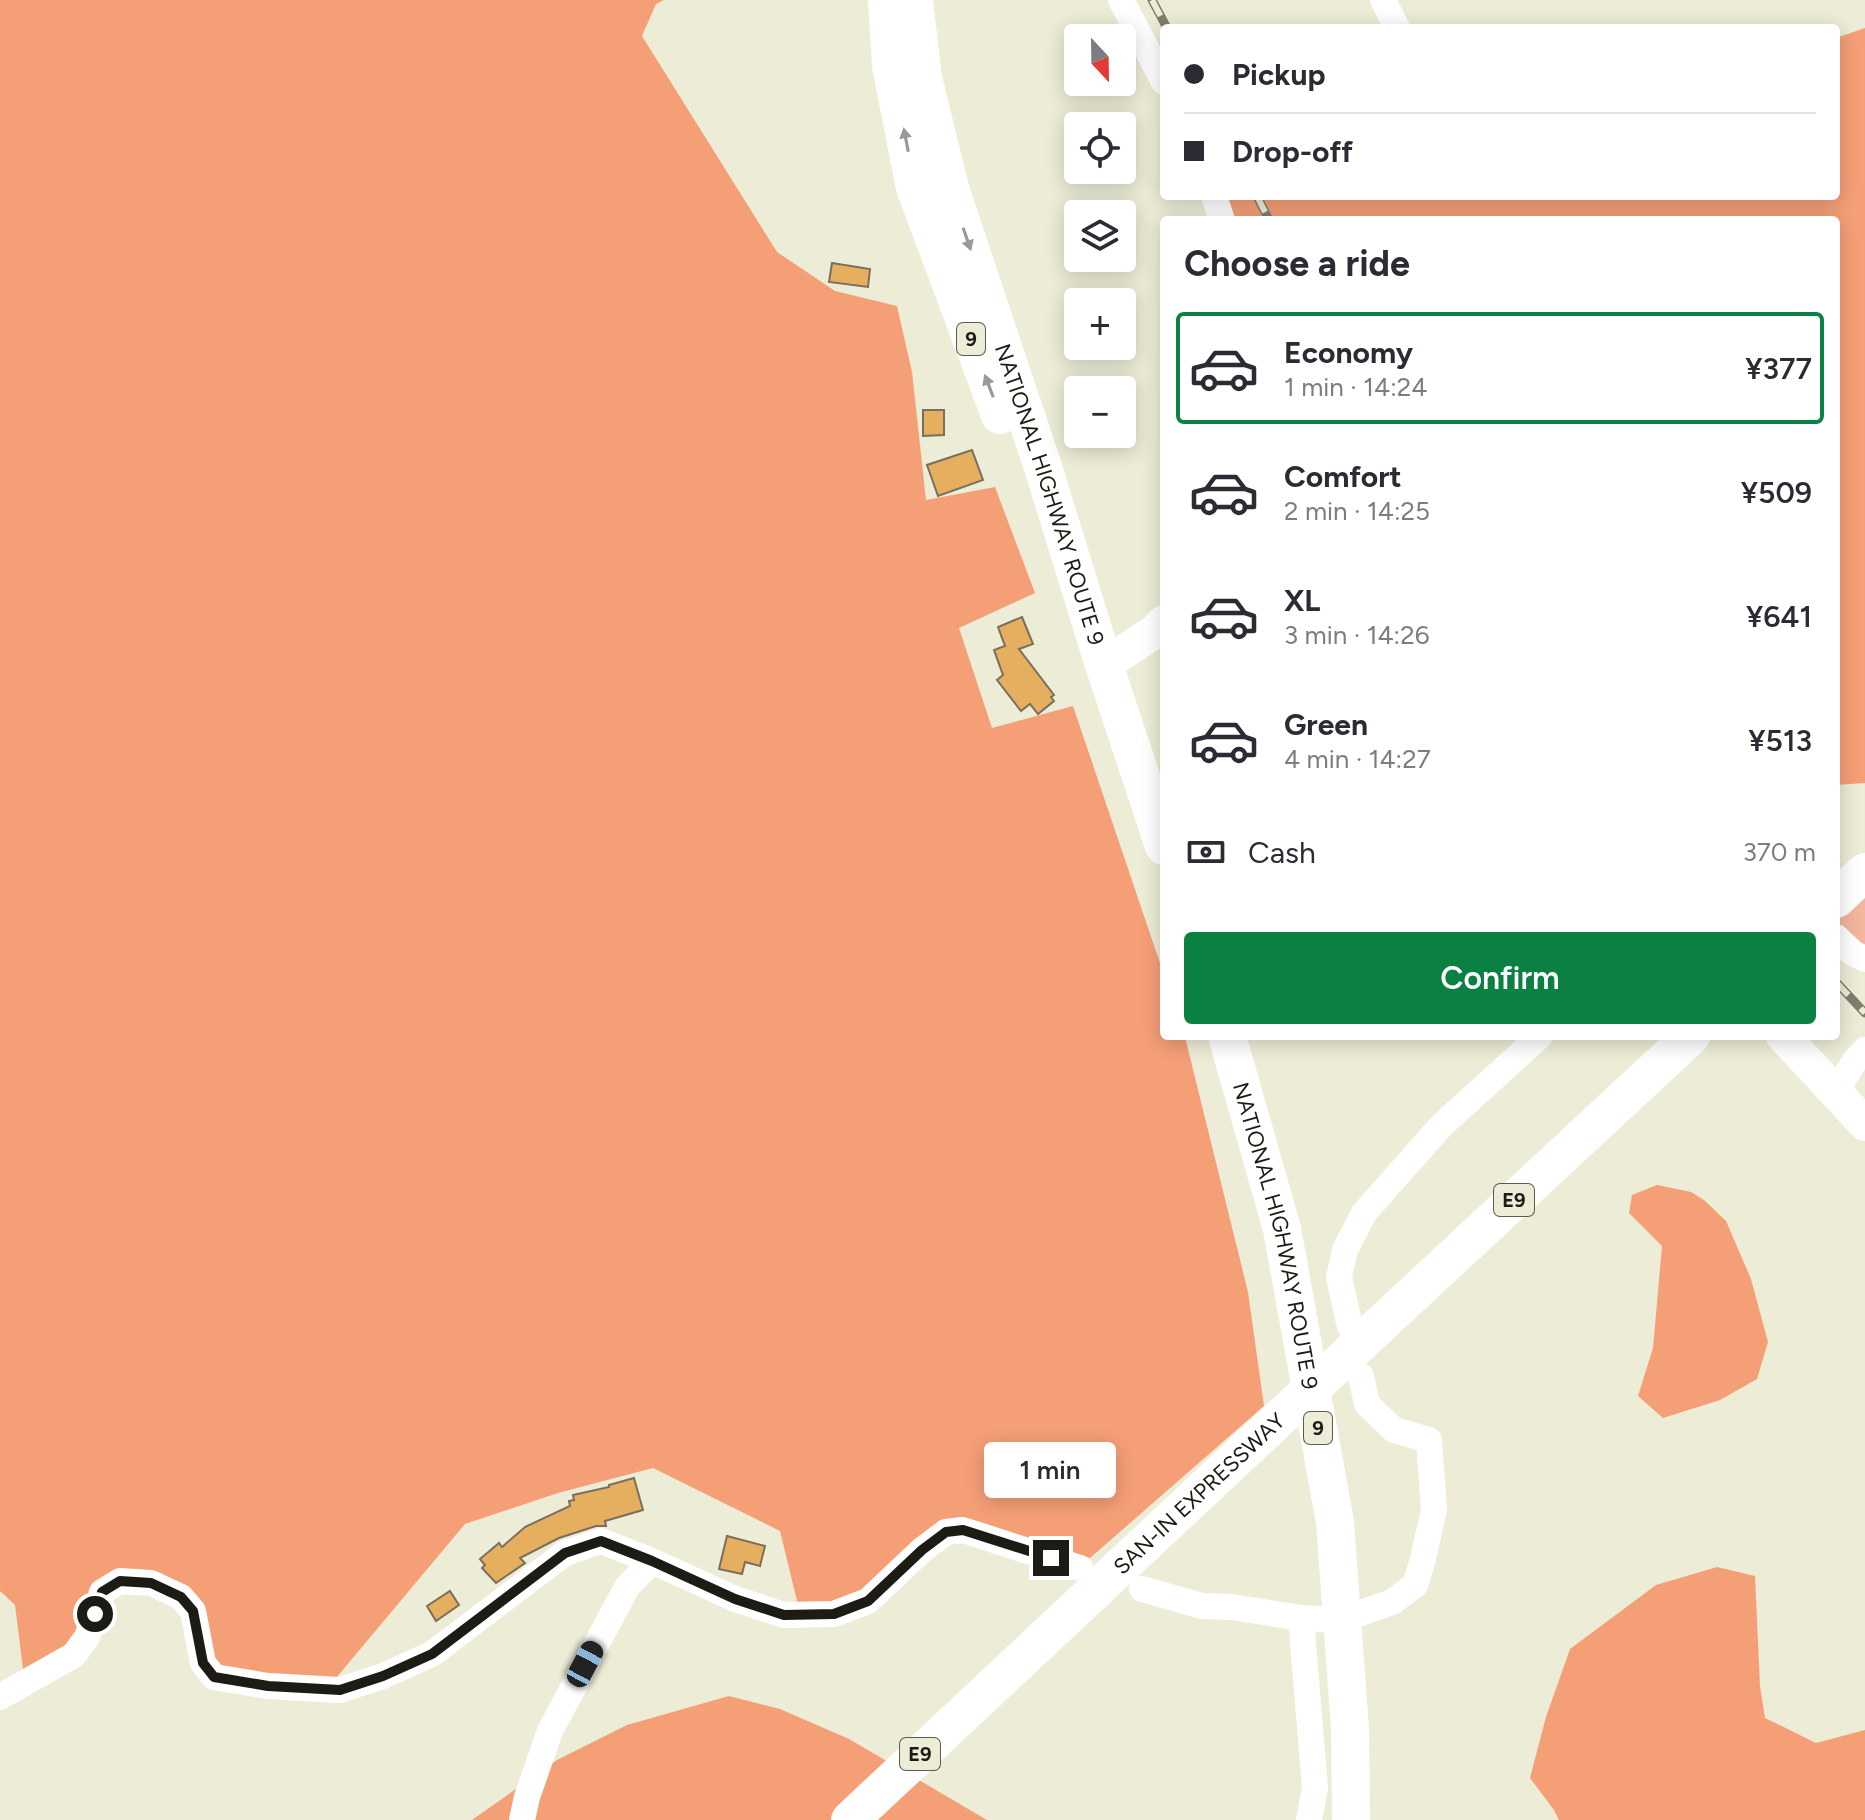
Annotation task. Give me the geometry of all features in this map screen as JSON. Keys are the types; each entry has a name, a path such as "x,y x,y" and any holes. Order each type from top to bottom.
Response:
{"highway":[{"name":"NATIONAL HIGHWAY ROUTE 9","path":"887,0 891,66 915,188 1018,465 1104,665"},
{"name":"NATIONAL HIGHWAY ROUTE 9","path":"914,0 923,78 950,188 1160,834"},
{"name":"NATIONAL HIGHWAY ROUTE 9","path":"1228,1040 1282,1229 1335,1522 1350,1729 1339,1797"},
{"name":"SAN-IN EXPRESSWAY","path":"850,1820 991,1687 1135,1574 1266,1429 1350,1370 1687,1040"},
{"path":"822,1820 1018,1637 1135,1574"},
{"path":"867,1820 991,1687"}],"main road":[{"path":"1104,665 1160,626"},
{"path":"1787,1040 1865,1124"}],"street":[{"path":"1121,0 1160,74"},
{"path":"1383,0 1395,24"},
{"path":"1840,941 1865,959"},
{"path":"1350,1327 1339,1277 1345,1250 1364,1213 1442,1125 1536,1040"},
{"path":"1835,1093 1865,1050"},
{"path":"1135,1574 1202,1606 1341,1620 1392,1602 1415,1585 1434,1510 1429,1440 1394,1430 1367,1404 1350,1370"},
{"path":"0,1697 74,1655 87,1637 102,1592 120,1581 151,1583 181,1597 193,1611 203,1663 214,1677 268,1686 340,1690 383,1676 432,1654 565,1553 601,1541 735,1599 784,1615 834,1614 868,1601 922,1550 946,1532 963,1530 1080,1568"},
{"path":"522,1820 550,1731 627,1587 652,1561"},
{"path":"1301,1618 1339,1797 1309,1820"}],"shaded area":[{"path":"0,0 664,0 656,4 642,36 777,252 835,291 897,306 912,372 926,500 995,487 1035,593 959,628 992,728 1073,706 1160,963 1160,1040 1186,1040 1248,1292 1264,1406 1090,1558 976,1522 845,1607 799,1609 780,1531 653,1468 558,1493 465,1524 331,1684 217,1672 201,1610 115,1580 73,1650 24,1677 15,1605 0,1591"},
{"path":"1865,28 1865,783 1840,785 1840,216 1234,216 1228,200 1840,200 1840,37"},
{"path":"1865,892 1865,950 1840,932 1840,914"},
{"path":"1657,1185 1691,1192 1726,1221 1751,1279 1768,1342 1757,1379 1720,1400 1663,1418 1638,1396 1653,1348 1662,1246 1629,1213 1632,1195"},
{"path":"1717,1567 1755,1576 1760,1686 1765,1718 1816,1743 1865,1730 1865,1820 1559,1820 1530,1778 1546,1717 1570,1649 1656,1585"},
{"path":"729,1696 780,1709 849,1739 987,1820 472,1820 557,1760 627,1725"}],"building":[{"path":"832,263 870,269 868,287 829,282"},
{"path":"923,410 944,410 944,435 923,436"},
{"path":"972,450 983,480 938,496 927,465"},
{"path":"1022,617 1033,644 1019,649 1054,695 1051,697 1054,701 1038,714 1030,704 1021,711 997,680 1003,675 994,650 1005,646 998,627"},
{"path":"634,1478 643,1510 605,1521 606,1526 596,1526 559,1538 520,1558 525,1563 496,1583 482,1568 485,1565 480,1559 499,1543 502,1547 525,1527 570,1506 573,1495"},
{"path":"727,1536 765,1546 760,1566 745,1562 742,1574 719,1569"},
{"path":"450,1591 459,1605 436,1621 427,1606"}],"railway":[{"path":"1152,0 1165,24"},
{"path":"1259,200 1267,216"},
{"path":"1840,986 1865,1013"}],"route":[{"path":"95,1614 102,1592 120,1581 151,1583 181,1597 193,1611 203,1663 214,1677 268,1686 340,1690 383,1676 432,1654 565,1553 601,1541 735,1599 784,1615 834,1614 868,1601 922,1550 946,1532 963,1530 1051,1558"}]}
